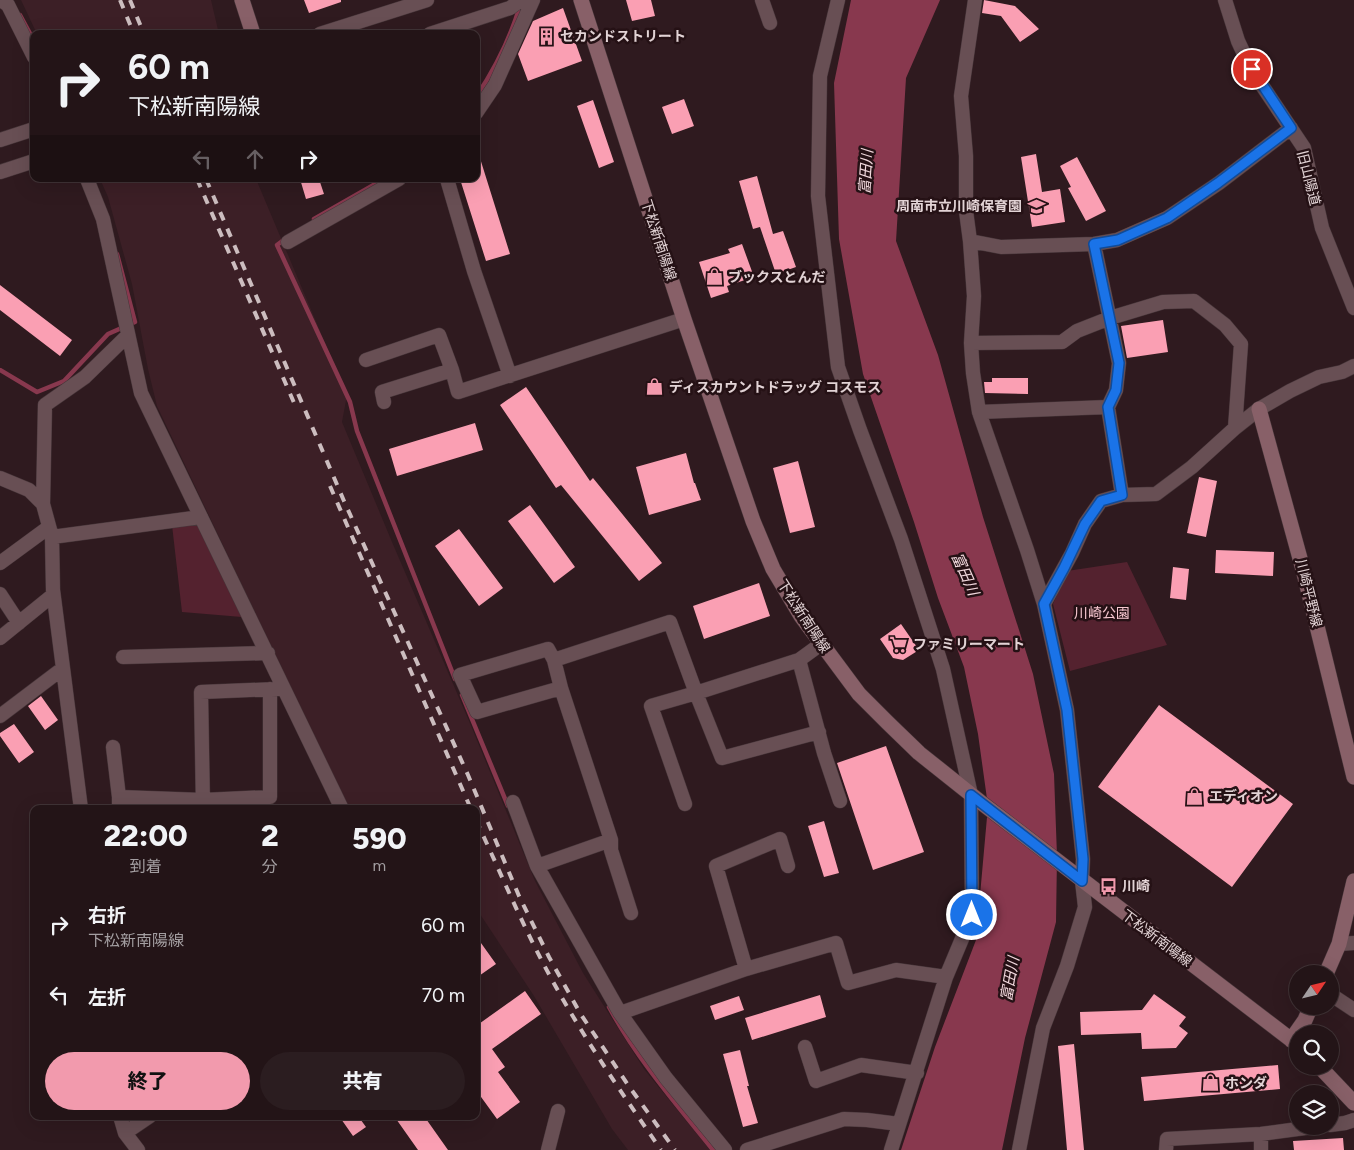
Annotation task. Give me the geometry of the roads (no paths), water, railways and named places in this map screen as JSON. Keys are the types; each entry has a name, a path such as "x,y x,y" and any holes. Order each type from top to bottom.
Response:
{"main road":[{"path":"242,0 252,30"},
{"name":"下松新南陽線","path":"581,0 684,319 753,521 774,569 801,616 859,694 919,753 1289,1039"},
{"name":"川崎平野線","path":"1259,409 1304,573 1354,777"},
{"path":"1332,965 1346,944 1354,881"},
{"path":"1328,1075 1354,1103"}],"street":[{"path":"1,0 8,5 30,48"},
{"path":"333,30 427,0"},
{"path":"442,30 510,8 520,0"},
{"path":"480,107 495,85 532,0"},
{"path":"762,0 770,24"},
{"path":"838,0 820,76 818,196 838,367 902,539 943,669 977,799 972,915 946,977 891,1150"},
{"path":"975,0 961,96 966,156 966,211 974,296 971,343 973,374 979,412 1044,604 1067,710 1083,859 1077,877 1085,907 1067,966 1043,1028 1019,1150"},
{"name":"旧山陽道","path":"1225,0 1238,41 1252,69 1304,148 1322,228 1354,308"},
{"path":"970,241 1001,247 1094,244 1118,240 1167,218 1218,183 1291,128"},
{"path":"0,140 30,130"},
{"path":"0,172 30,162"},
{"path":"88,182 103,219 141,393 340,805"},
{"path":"288,242 394,182"},
{"path":"448,182 474,271 510,376"},
{"path":"1094,244 1119,363 1116,390 1108,407 1122,495"},
{"path":"971,343 1062,342 1077,331 1110,318 1163,302 1194,300 1225,325 1241,344 1235,428"},
{"path":"366,360 439,335 458,392 684,319"},
{"path":"80,805 53,595 50,532 43,504 45,405 84,377 128,336"},
{"path":"1044,604 1085,524 1101,501 1122,495 1156,494 1192,467 1259,409 1319,377 1342,372 1354,366"},
{"path":"384,402 382,392 452,370"},
{"path":"979,412 1108,407"},
{"path":"0,478 29,490 43,504"},
{"path":"0,564 50,532 201,517"},
{"path":"0,594 19,623"},
{"path":"0,638 53,595"},
{"path":"554,660 670,622 722,758 819,732"},
{"path":"685,804 651,706 799,660 821,644"},
{"path":"561,688 477,712 460,675 548,648 554,660 561,688 611,840 611,850 631,913"},
{"path":"123,657 268,653"},
{"path":"799,660 840,801"},
{"path":"0,716 62,669"},
{"path":"113,747 119,803 272,803 270,689"},
{"path":"203,804 201,692 285,689"},
{"path":"513,802 537,866 620,1013 666,1078 724,1150"},
{"path":"746,968 716,866 780,839 788,866"},
{"path":"537,866 611,840"},
{"path":"620,1013 746,968 836,943 848,982 896,970 946,977"},
{"path":"1339,1000 1354,1010"},
{"path":"805,1047 816,1081 862,1065 916,1073"},
{"path":"548,1150 558,1111"},
{"path":"747,1150 844,1119 899,1124"},
{"path":"121,1120 125,1133 138,1150"},
{"path":"125,1133 144,1120"},
{"path":"1339,1124 1354,1120"},
{"path":"1166,1150 1167,1139 1261,1134 1289,1130"},
{"path":"1261,1134 1261,1150"}],"water":[{"name":"富田川","path":"851,0 940,0 906,78 896,241 938,355 983,517 1033,674 1054,774 1057,856 1056,922 1025,1038 1002,1150 901,1150 935,1047 976,940 988,806 978,734 964,667 938,598 863,374 839,239 834,83"}],"waterway":[{"path":"480,91 512,30 520,6"},
{"path":"20,15 30,34"},
{"path":"314,219 379,182"},
{"path":"285,239 277,245 350,402 357,431 455,679"},
{"path":"0,370 37,392 64,381 108,334 135,322 117,254"},
{"path":"462,695 508,806"},
{"path":"609,1007 644,1063 713,1150"}],"railway":[{"path":"120,0 132,30"},
{"path":"130,0 142,30"},
{"path":"198,182 295,405"},
{"path":"207,182 344,501 468,775 519,896 549,957 580,1013 628,1085 675,1150"},
{"path":"330,486 469,805"},
{"path":"480,829 555,986 598,1057 661,1150"}],"place":[{"name":"セカンドストリート","path":"546,36"},
{"name":"周南市立川崎保育園","path":"1036,206"},
{"name":"ブックスとんだ","path":"714,277"},
{"name":"ディスカウントドラッグ コスモス","path":"655,387"},
{"name":"ファミリーマート","path":"899,644"},
{"name":"エディオン","path":"1195,796"},
{"name":"川崎","path":"1108,886"},
{"name":"ホンダ","path":"1211,1083"}],"park label":[{"name":"川崎公園","path":"1102,613"}]}
